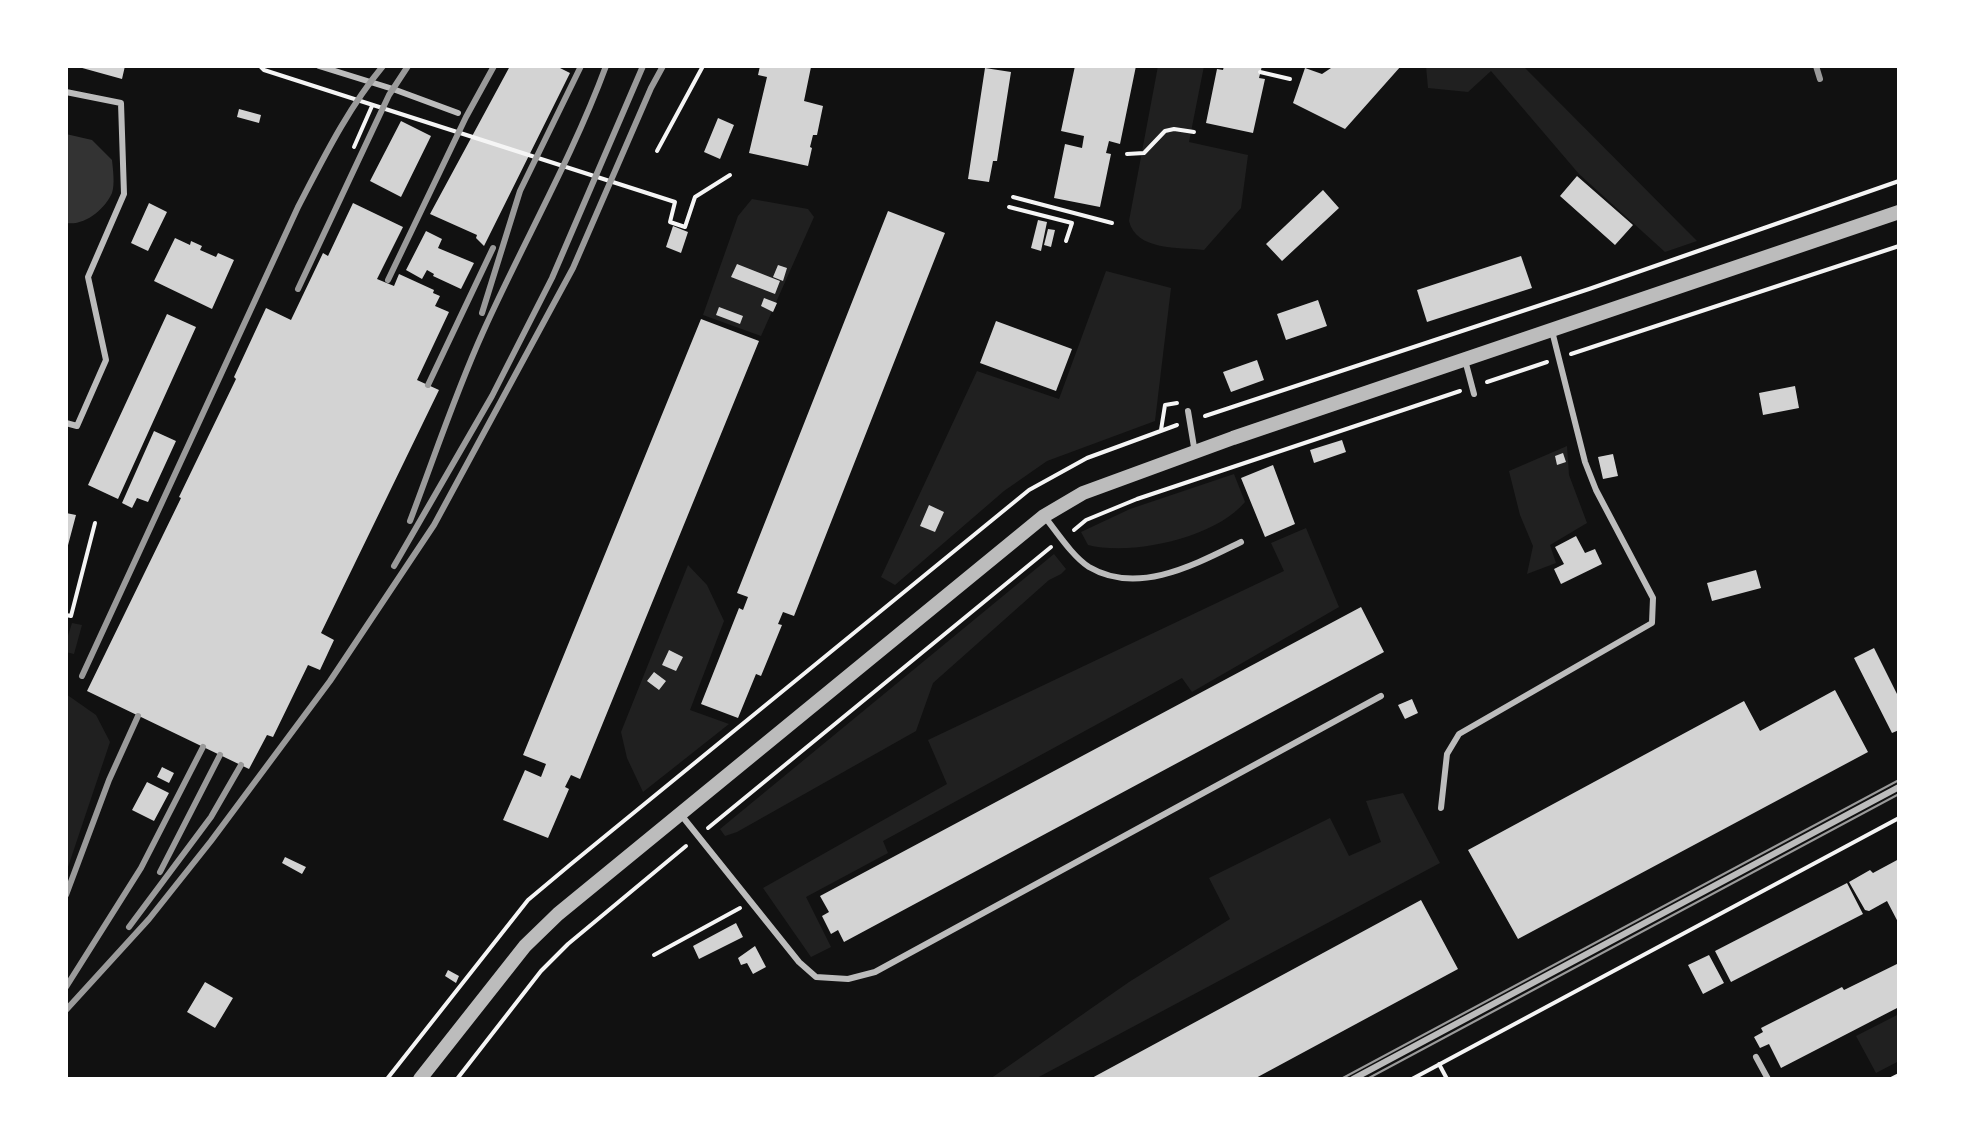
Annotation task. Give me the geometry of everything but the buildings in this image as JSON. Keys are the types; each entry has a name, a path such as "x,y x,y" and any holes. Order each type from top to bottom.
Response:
{"street":[{"path":"420,1079 525,946 558,914 1044,516 1083,493 1899,212"}],"lane":[{"path":"319,66 458,113"},
{"path":"66,92 121,103 124,194 88,277 106,360 77,426 66,423"},
{"path":"1441,808 1447,754 1459,734 1652,623 1653,598 1596,490 1585,462 1552,331"},
{"path":"1465,360 1474,394"},
{"path":"1188,411 1195,453"},
{"path":"1044,516 1087,566 1128,579 1155,577 1175,571 1241,542"},
{"path":"680,813 799,962 816,977 848,979 875,972 1381,696"},
{"path":"1353,1079 1899,787"},
{"path":"1756,1057 1768,1079"}],"path":[{"path":"657,151 703,66"},
{"path":"262,68 675,202 670,222 685,227 695,197 730,175"},
{"path":"1260,72 1290,79"},
{"path":"354,147 372,106"},
{"path":"1127,154 1144,153 1165,131 1194,132"},
{"path":"1013,197 1112,223"},
{"path":"1009,207 1072,223"},
{"path":"1066,241 1074,212"},
{"path":"1161,430 1165,405 1190,400"},
{"path":"66,615 71,616 95,523"},
{"path":"457,1079 550,962 568,944 1062,538"},
{"path":"1412,1079 1899,818"},
{"path":"654,955 752,902"},
{"path":"1439,1064 1447,1079"},
{"path":"1891,1079 1899,1075"}],"shaded area":[{"path":"1158,66 1204,66 1189,142 1248,155 1241,208 1204,250 1149,243 1133,231 1129,221"},
{"path":"1426,66 1523,66 1697,241 1665,252 1579,174 1491,71 1468,92 1428,88"},
{"path":"66,134 92,140 112,160 113,172 112,193 105,205 87,219 73,223 66,223"},
{"path":"752,199 808,209 814,217 761,336 703,315 738,216"},
{"path":"1106,271 1171,288 1155,421 1047,461 1004,491 895,585 881,577 977,371 1059,399"},
{"path":"1567,446 1569,475 1587,523 1550,545 1556,563 1527,574 1533,546 1520,515 1509,471"},
{"path":"1234,474 1245,502 1231,515 1194,534 1149,546 1106,548 1088,545 1081,532 1130,509"},
{"path":"1306,528 1339,607 1192,692 1182,678 883,841 888,853 806,897 831,947 811,957 763,888 947,784 928,740 1284,571 1271,543"},
{"path":"1054,554 1066,569 1049,580 933,683 916,731 725,836 720,829"},
{"path":"688,565 707,585 724,621 690,710 729,724 643,792 627,758 621,732"},
{"path":"72,623 82,625 74,654 66,652"},
{"path":"66,694 96,715 110,742 66,873"},
{"path":"1403,793 1440,863 1035,1079 990,1079 1129,982 1230,919 1209,878 1330,818 1349,856 1381,842 1366,801"},
{"path":"1899,1014 1899,1061 1876,1073 1856,1036"}],"tram line":[{"path":"1341,1079 1899,780"},
{"path":"1367,1079 1899,794"}],"railway":[{"path":"82,676 298,207 347,116 383,66"},
{"path":"298,289 389,95 408,66"},
{"path":"388,280 466,117 494,66"},
{"path":"482,313 520,191 581,66"},
{"path":"410,521 473,355 578,134 606,66"},
{"path":"394,566 492,396 552,278 643,66"},
{"path":"66,1010 149,919 211,841 330,681 434,525 573,268 663,66"},
{"path":"1816,66 1820,79"},
{"path":"428,385 493,248"},
{"path":"66,895 109,780 138,716"},
{"path":"66,987 141,868 203,747"},
{"path":"160,872 220,755"},
{"path":"129,927 211,817 241,765"}]}
